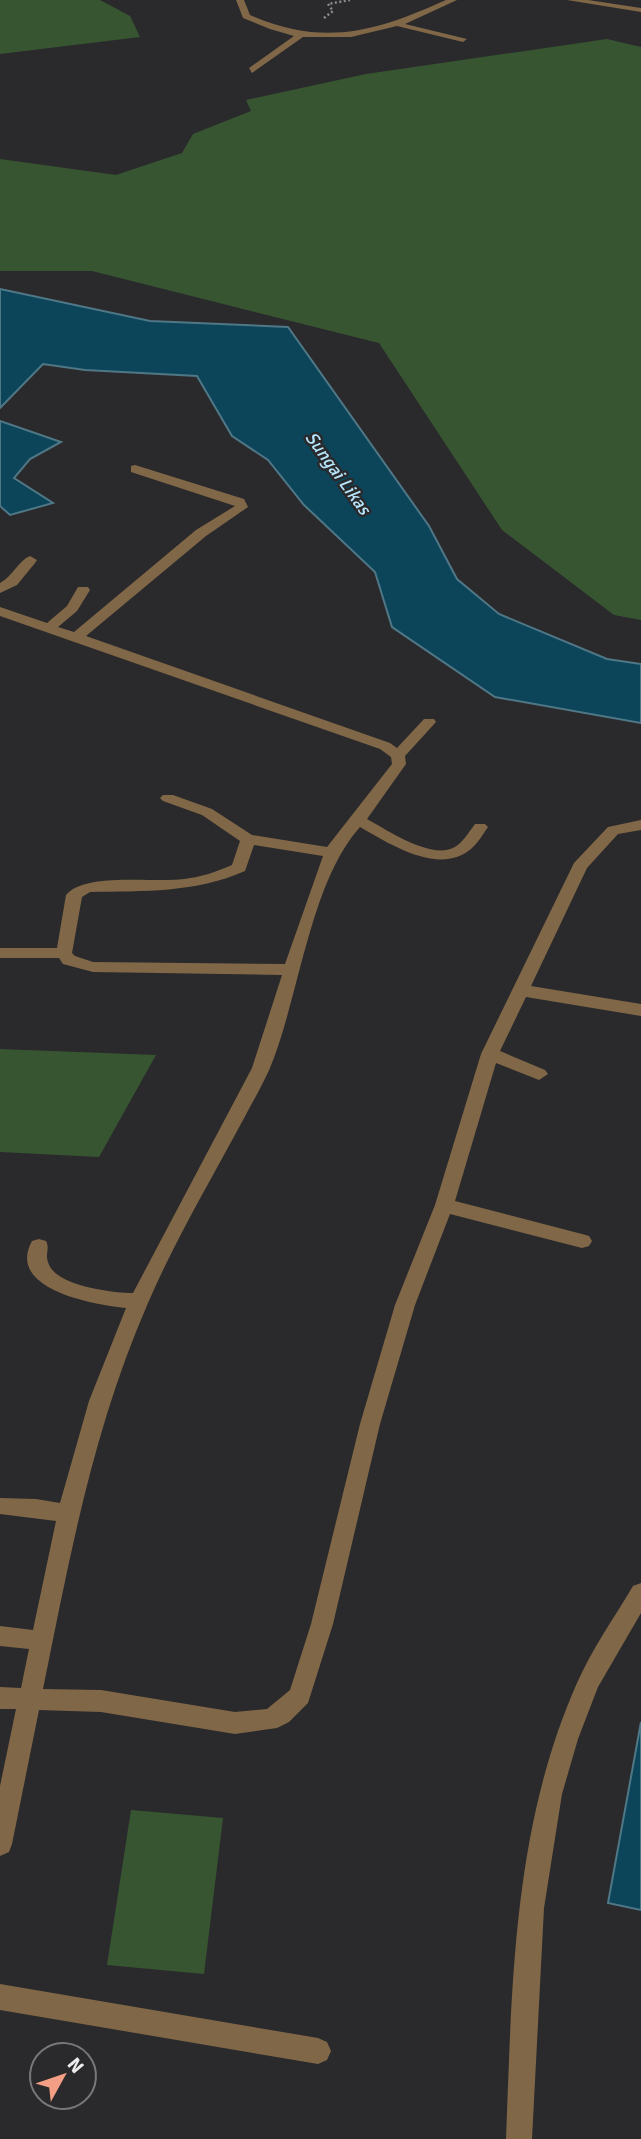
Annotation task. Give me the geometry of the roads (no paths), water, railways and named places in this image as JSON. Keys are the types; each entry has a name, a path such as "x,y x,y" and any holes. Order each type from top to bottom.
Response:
{"street":[{"path":"240,0 246,16 267,26 302,34 340,36 400,25 453,0"},
{"path":"571,0 641,10"},
{"path":"400,25 463,39"},
{"path":"253,70 302,34"},
{"path":"78,636 201,533 242,507 240,502 225,496 135,470"},
{"path":"0,589 24,570 30,560"},
{"path":"50,627 72,608 83,590"},
{"path":"0,611 78,636 385,746 398,755 399,764 332,853 313,901 261,1068 139,1301 99,1401 68,1514 44,1641 0,1844"},
{"path":"398,755 429,722"},
{"path":"168,799 207,812 248,839 332,853"},
{"path":"358,820 412,848 431,854 450,855 466,846 480,827"},
{"path":"0,1698 101,1701 235,1723 269,1720 281,1714 300,1696 322,1624 370,1424 405,1305 444,1205 490,1054 580,866 613,830 641,825"},
{"path":"248,839 239,868 223,877 195,882 87,887 79,890 74,895 64,953 69,960 93,967 291,970"},
{"path":"0,953 64,953"},
{"path":"520,990 641,1010"},
{"path":"490,1054 539,1074"},
{"path":"444,1205 582,1241"},
{"path":"39,1246 38,1263 47,1276 65,1287 120,1301 139,1301"},
{"path":"2,1506 36,1508 68,1514"},
{"path":"519,2139 526,1951 542,1832 569,1731 588,1683 641,1593"},
{"path":"0,1636 44,1641"},
{"path":"0,1997 318,2051"}],"water":[{"name":"Sungai Likas","path":"0,289 150,321 288,327 429,526 457,579 499,614 607,659 641,664 641,723 495,697 392,627 375,572 304,505 268,460 232,436 197,376 85,370 43,364 0,408"},
{"path":"0,421 61,442 30,459 14,478 53,503 10,515 0,506"},
{"path":"641,1722 641,1910 608,1903"}]}
